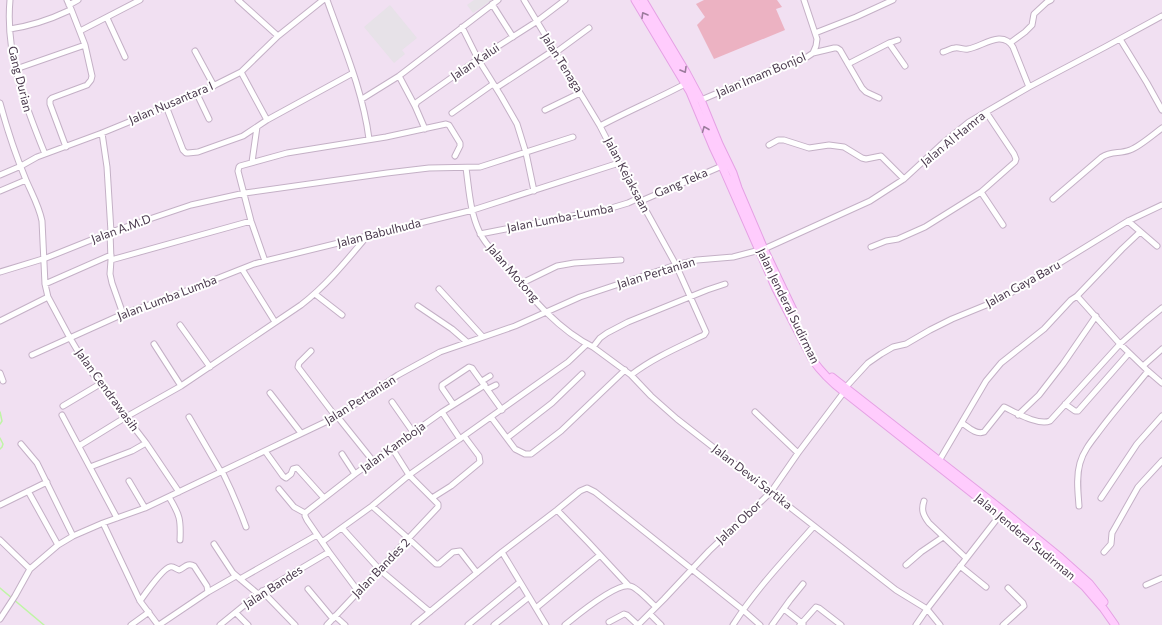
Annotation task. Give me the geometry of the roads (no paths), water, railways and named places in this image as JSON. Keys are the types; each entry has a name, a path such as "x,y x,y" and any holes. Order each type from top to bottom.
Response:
{"street":[{"name":"Gang Durian","path":"10,0 10,29 16,69 28,112 45,154"},
{"path":"10,29 25,27 48,20 78,0"},
{"path":"80,31 140,0"},
{"path":"238,0 278,36"},
{"name":"Jalan Nusantara I","path":"0,175 45,154 102,133 197,94 241,72 278,36 323,0"},
{"path":"327,0 362,100 369,139"},
{"path":"362,100 399,76 498,0"},
{"name":"Jalan Tenaga","path":"524,0 600,126"},
{"name":"Jalan Kalui","path":"416,105 417,102 478,59 536,22 565,0"},
{"name":"Jalan Jenderal Sudirman","path":"635,0 685,84 716,145 733,173 776,288 818,369 827,378 845,390 918,447 1045,552 1079,578 1089,583 1107,605 1120,625"},
{"name":"Jalan Jenderal Sudirman","path":"644,0 701,100 722,166 762,249"},
{"name":"Jalan Imam Bonjol","path":"701,100 779,67 804,59 813,53 817,39 816,32 804,0"},
{"path":"816,32 856,17 886,1 893,0"},
{"path":"1010,43 1025,32 1032,24 1034,14 1048,0"},
{"path":"492,4 513,37"},
{"path":"66,147 50,102 52,98 87,85 91,80 92,73 85,45 69,5"},
{"name":"Jalan Al Hamra","path":"762,249 870,201 904,179 943,143 969,122 1029,87 1162,16"},
{"path":"107,18 126,57"},
{"path":"462,27 478,59 517,124 526,153 534,191 619,163"},
{"path":"452,113 495,86 555,52 589,28"},
{"path":"943,52 954,48 967,50 998,39 1010,43 1029,87"},
{"path":"1120,39 1162,108"},
{"path":"848,64 898,40"},
{"path":"889,43 905,66"},
{"path":"16,69 85,45"},
{"path":"813,53 825,49 837,48 840,50 862,88 866,92 879,98"},
{"path":"195,51 214,86"},
{"path":"241,72 267,120"},
{"path":"166,106 183,150 186,153 198,152 243,136 267,120 352,73"},
{"path":"399,76 416,105 425,129"},
{"name":"Jalan Kejaksaan","path":"631,375 655,359 706,334 706,330 676,265 600,126 685,84"},
{"path":"545,110 580,93"},
{"path":"197,94 209,119"},
{"name":"Jalan Cendrawasih","path":"0,103 26,180 41,214 45,284 48,297 86,365 146,443 179,492"},
{"path":"871,246 898,239 925,227 981,192 1015,162 1016,160 1014,154 986,112"},
{"path":"265,261 251,222 238,169 240,166 287,153 425,129 444,124 449,125 460,143 460,146 454,156"},
{"path":"252,162 257,126"},
{"path":"1053,199 1102,157 1111,153 1132,150 1162,128"},
{"path":"102,133 108,167 111,258 110,274 123,314"},
{"name":"Jalan A.M.D","path":"0,272 44,259 110,232 191,205 245,193 402,171 429,168 480,167 573,137"},
{"path":"769,145 778,140 784,140 809,148 829,145 844,147 866,160 882,156 904,179"},
{"name":"Gang Teka","path":"640,199 722,166"},
{"name":"Jalan Motong","path":"466,168 472,210 480,234 492,251 520,284 565,329"},
{"path":"0,192 26,180"},
{"name":"Jalan Babulhuda","path":"265,261 472,210 534,191"},
{"path":"981,192 1003,225"},
{"name":"Jalan Lumba-Lumba","path":"480,234 608,209 640,199"},
{"name":"Jalan Gaya Baru","path":"845,390 868,363 881,354 893,347 906,344 952,319 1001,299 1128,222 1162,205"},
{"path":"45,284 111,258 251,222"},
{"path":"1128,222 1157,246"},
{"path":"939,460 986,381 1001,363 1044,329 1071,300 1077,296 1140,232"},
{"path":"79,446 181,386 315,294 341,268 368,235"},
{"name":"Jalan Pertanian","path":"0,619 14,598 30,569 58,544 73,536 169,497 337,416 407,370 440,352 514,326 580,297 676,265 697,260 734,257 762,249"},
{"path":"520,284 557,266 574,263 621,260"},
{"name":"Jalan Lumba Lumba","path":"32,355 123,314 265,261"},
{"path":"242,269 275,322"},
{"path":"593,347 600,338 607,333 628,322 725,284"},
{"path":"439,290 483,337"},
{"path":"315,294 342,315"},
{"path":"1077,296 1120,344 1162,383"},
{"path":"0,321 48,297"},
{"path":"418,306 452,329 467,342"},
{"path":"962,423 980,433 984,432 1005,407 1018,415 1046,423 1052,419 1120,344 1162,308"},
{"path":"1018,415 1039,395 1058,371 1096,316"},
{"path":"180,325 210,367"},
{"name":"Jalan Dewi Sartika","path":"565,329 625,370 677,419 896,590 927,609 940,625"},
{"path":"154,344 181,386"},
{"path":"322,542 372,506 409,475 568,362 587,344"},
{"path":"1143,366 1162,348"},
{"path":"311,351 298,363 298,367 373,461"},
{"path":"1065,404 1075,411 1078,411 1129,353"},
{"path":"453,404 442,388 442,385 469,367 472,368 502,410"},
{"path":"491,417 515,449 525,454 531,454 561,431 625,370"},
{"path":"1079,506 1078,480 1080,462 1088,447 1109,417 1148,371"},
{"path":"0,373 3,381"},
{"path":"506,438 552,403 582,374"},
{"path":"485,385 490,376"},
{"path":"63,406 100,384"},
{"path":"485,385 496,385"},
{"name":"Jalan Kamboja","path":"305,513 355,474 453,404 485,385"},
{"name":"Jalan Obor","path":"638,625 709,551 771,492 845,390"},
{"path":"270,392 301,433"},
{"path":"392,402 414,432"},
{"path":"392,448 409,475 432,498 451,486 480,462 479,456 442,412"},
{"path":"755,412 798,453"},
{"path":"62,415 117,518"},
{"path":"1101,498 1137,444 1162,416"},
{"path":"189,417 232,491 246,527"},
{"path":"90,467 132,451 146,443"},
{"path":"22,444 36,463 47,482 73,536"},
{"name":"Jalan Jenderal Sudirman","path":"918,447 939,460 1041,541 1079,578 1115,625"},
{"path":"265,451 283,476 286,478 291,474 293,469 297,468 324,498"},
{"path":"342,454 355,474"},
{"path":"1104,552 1111,544 1112,533 1138,487 1162,461"},
{"path":"129,480 145,508"},
{"path":"0,505 47,482"},
{"path":"414,625 502,552 584,488 587,488 649,534 760,625"},
{"path":"279,489 294,507 305,513 306,518 317,535 358,591"},
{"path":"28,491 58,544"},
{"path":"169,497 180,519 180,540"},
{"name":"Jalan Bandes 2","path":"327,625 437,509 439,506 432,498"},
{"path":"924,500 922,508 924,516 929,523 966,558"},
{"path":"372,506 436,564 442,562 453,552 460,551 476,573"},
{"path":"557,510 628,585 634,587 656,607"},
{"path":"916,625 1000,515"},
{"path":"103,524 140,601 158,625 208,592 238,578 317,535"},
{"path":"733,625 743,610 778,567 814,526"},
{"path":"342,528 380,570 430,612"},
{"path":"906,565 943,536"},
{"path":"0,540 30,569"},
{"path":"214,544 233,573 260,593 295,625"},
{"name":"Jalan Bandes","path":"220,625 260,593 329,552"},
{"path":"502,552 546,625"},
{"path":"536,608 600,555"},
{"path":"140,601 162,572 170,567 179,570 187,565 192,565 206,586 208,592"},
{"path":"960,566 986,587"},
{"path":"1146,585 1162,578"},
{"path":"468,625 520,582"},
{"path":"772,625 803,584"},
{"path":"565,625 598,599 628,585"},
{"path":"1003,625 1024,606 1023,603 1008,588"},
{"path":"308,589 334,618 345,625"},
{"path":"494,625 529,597"},
{"path":"784,609 802,624 816,607 841,625"},
{"path":"131,625 149,612"},
{"path":"236,612 248,625"},
{"path":"609,622 624,614 638,625"},
{"path":"650,614 661,625"}],"waterway":[{"path":"0,412 2,421 0,424"},
{"path":"0,438 3,444 0,449"},
{"path":"0,588 44,625"}]}
